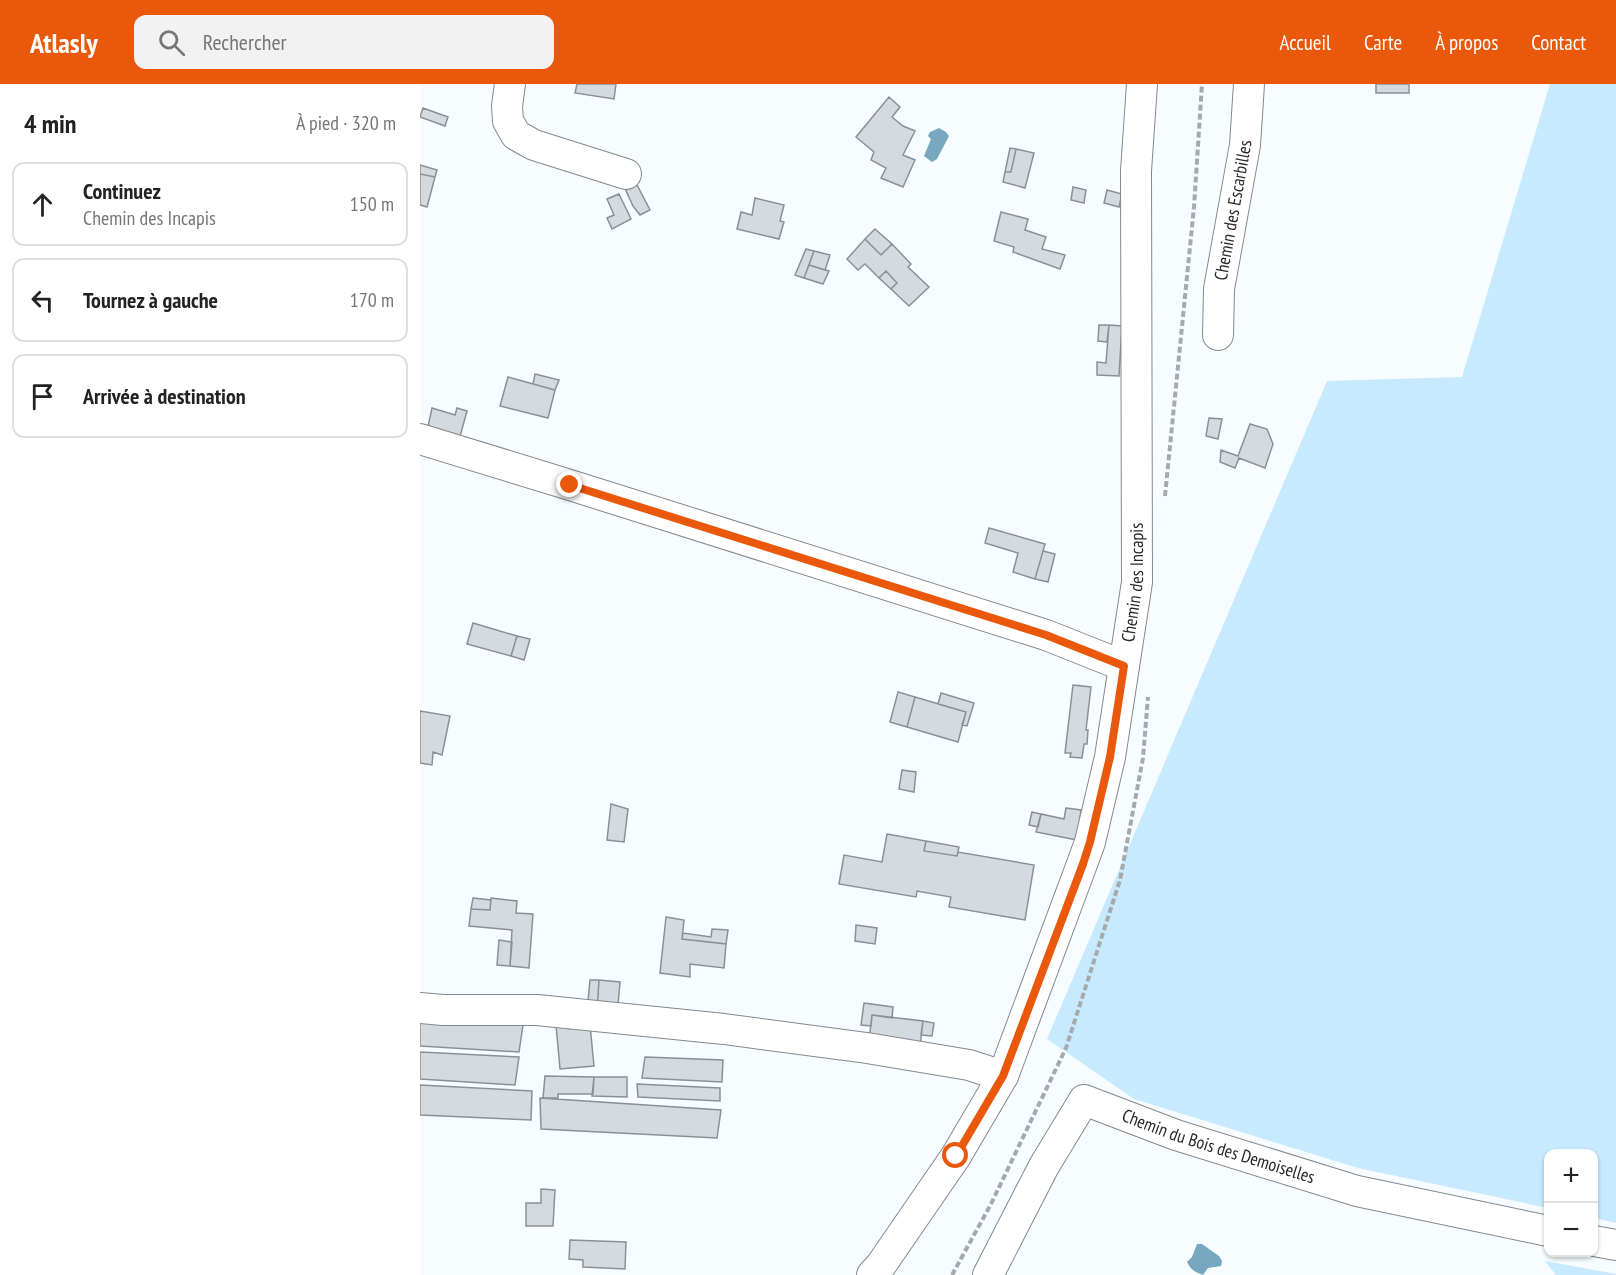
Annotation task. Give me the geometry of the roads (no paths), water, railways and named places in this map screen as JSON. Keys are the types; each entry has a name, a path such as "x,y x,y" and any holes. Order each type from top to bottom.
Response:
{"street":[{"path":"510,84 507,106 508,121 516,135 534,145 626,174"},
{"name":"Chemin des Incapis","path":"872,1275 956,1156 1003,1076 1090,842 1110,757 1137,582 1136,171 1142,84"},
{"name":"Chemin des Escarbilles","path":"1218,335 1219,290 1245,146 1249,84"},
{"path":"420,439 1046,635 1124,666"},
{"path":"420,1008 537,1010 724,1029 867,1048 969,1065 1003,1076"},
{"name":"Chemin du Bois des Demoiselles","path":"988,1275 1044,1166 1084,1100 1176,1135 1357,1191 1544,1230"},
{"path":"1598,1242 1616,1245"}]}
